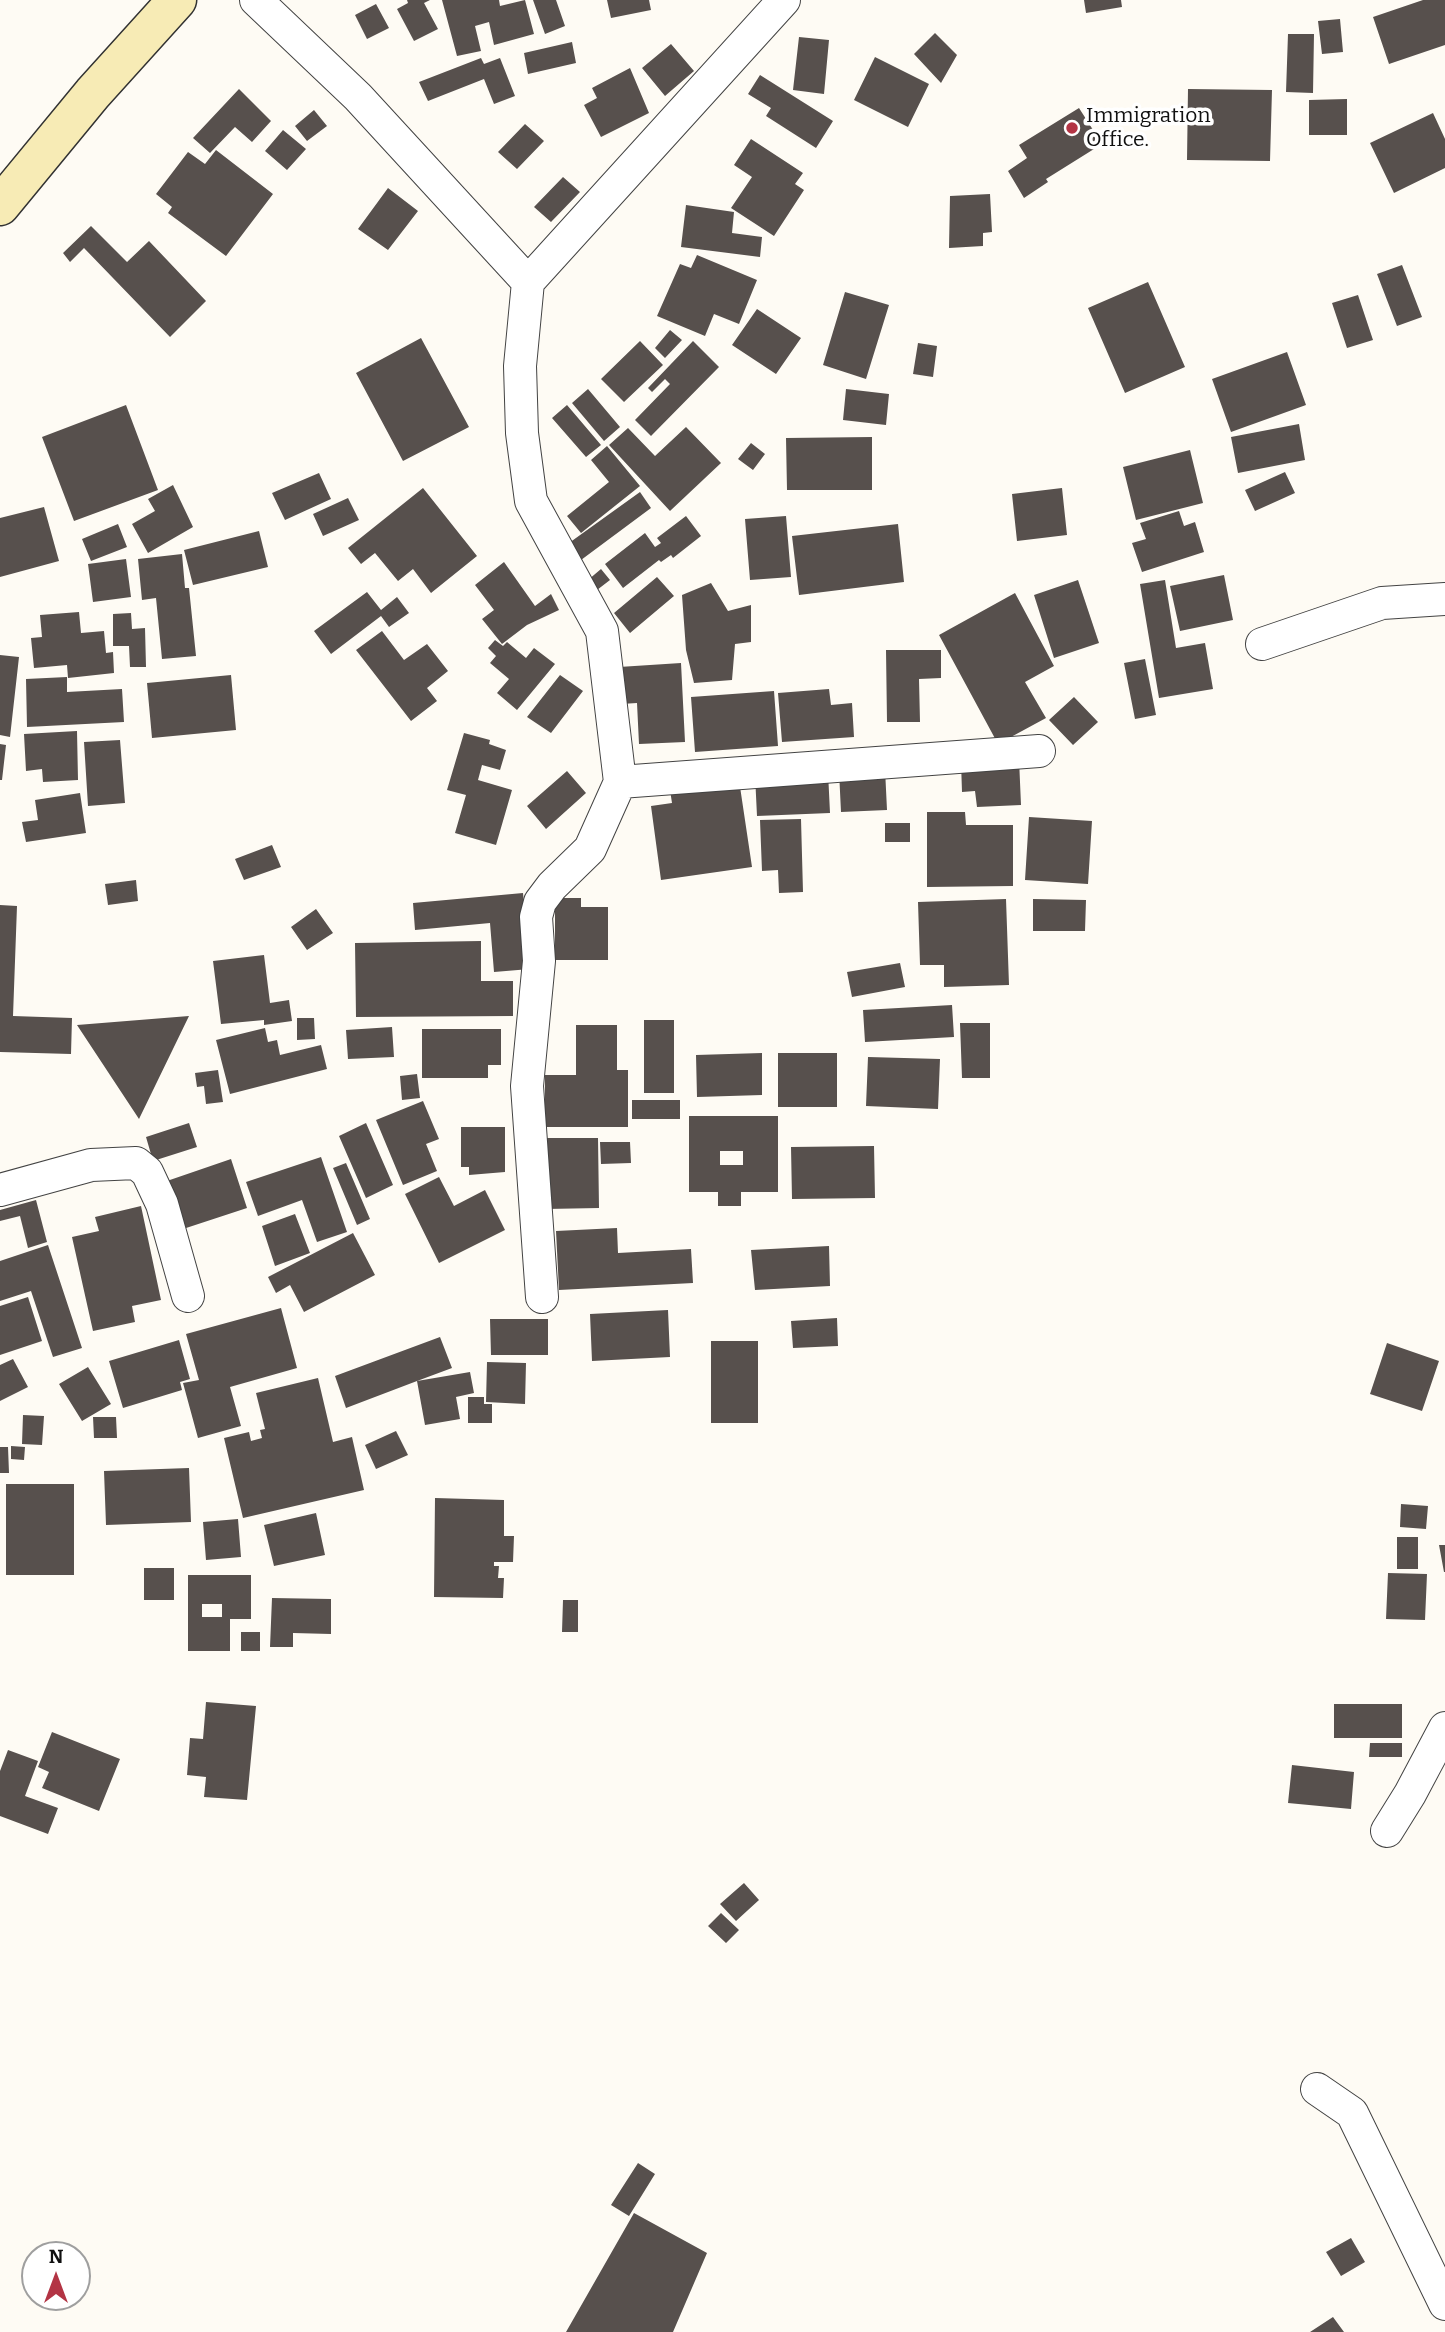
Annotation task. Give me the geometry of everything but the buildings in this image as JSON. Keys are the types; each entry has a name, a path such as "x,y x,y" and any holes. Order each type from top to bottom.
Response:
{"main road":[{"path":"0,206 93,93 177,0"}],"street":[{"path":"256,0 358,97 528,282"},
{"path":"542,1297 527,1086 539,961 536,917 540,902 552,886 590,849 621,782 602,631 531,501 522,433 520,366 528,282 784,0"},
{"path":"1262,644 1382,603 1445,599"},
{"path":"621,782 1039,751"},
{"path":"0,1190 91,1165 136,1163 147,1172 162,1204 188,1296"},
{"path":"1387,1831 1445,1728"},
{"path":"1317,2089 1352,2113 1445,2304"}],"place":[{"name":"Immigration Office.","path":"1072,128"}]}
